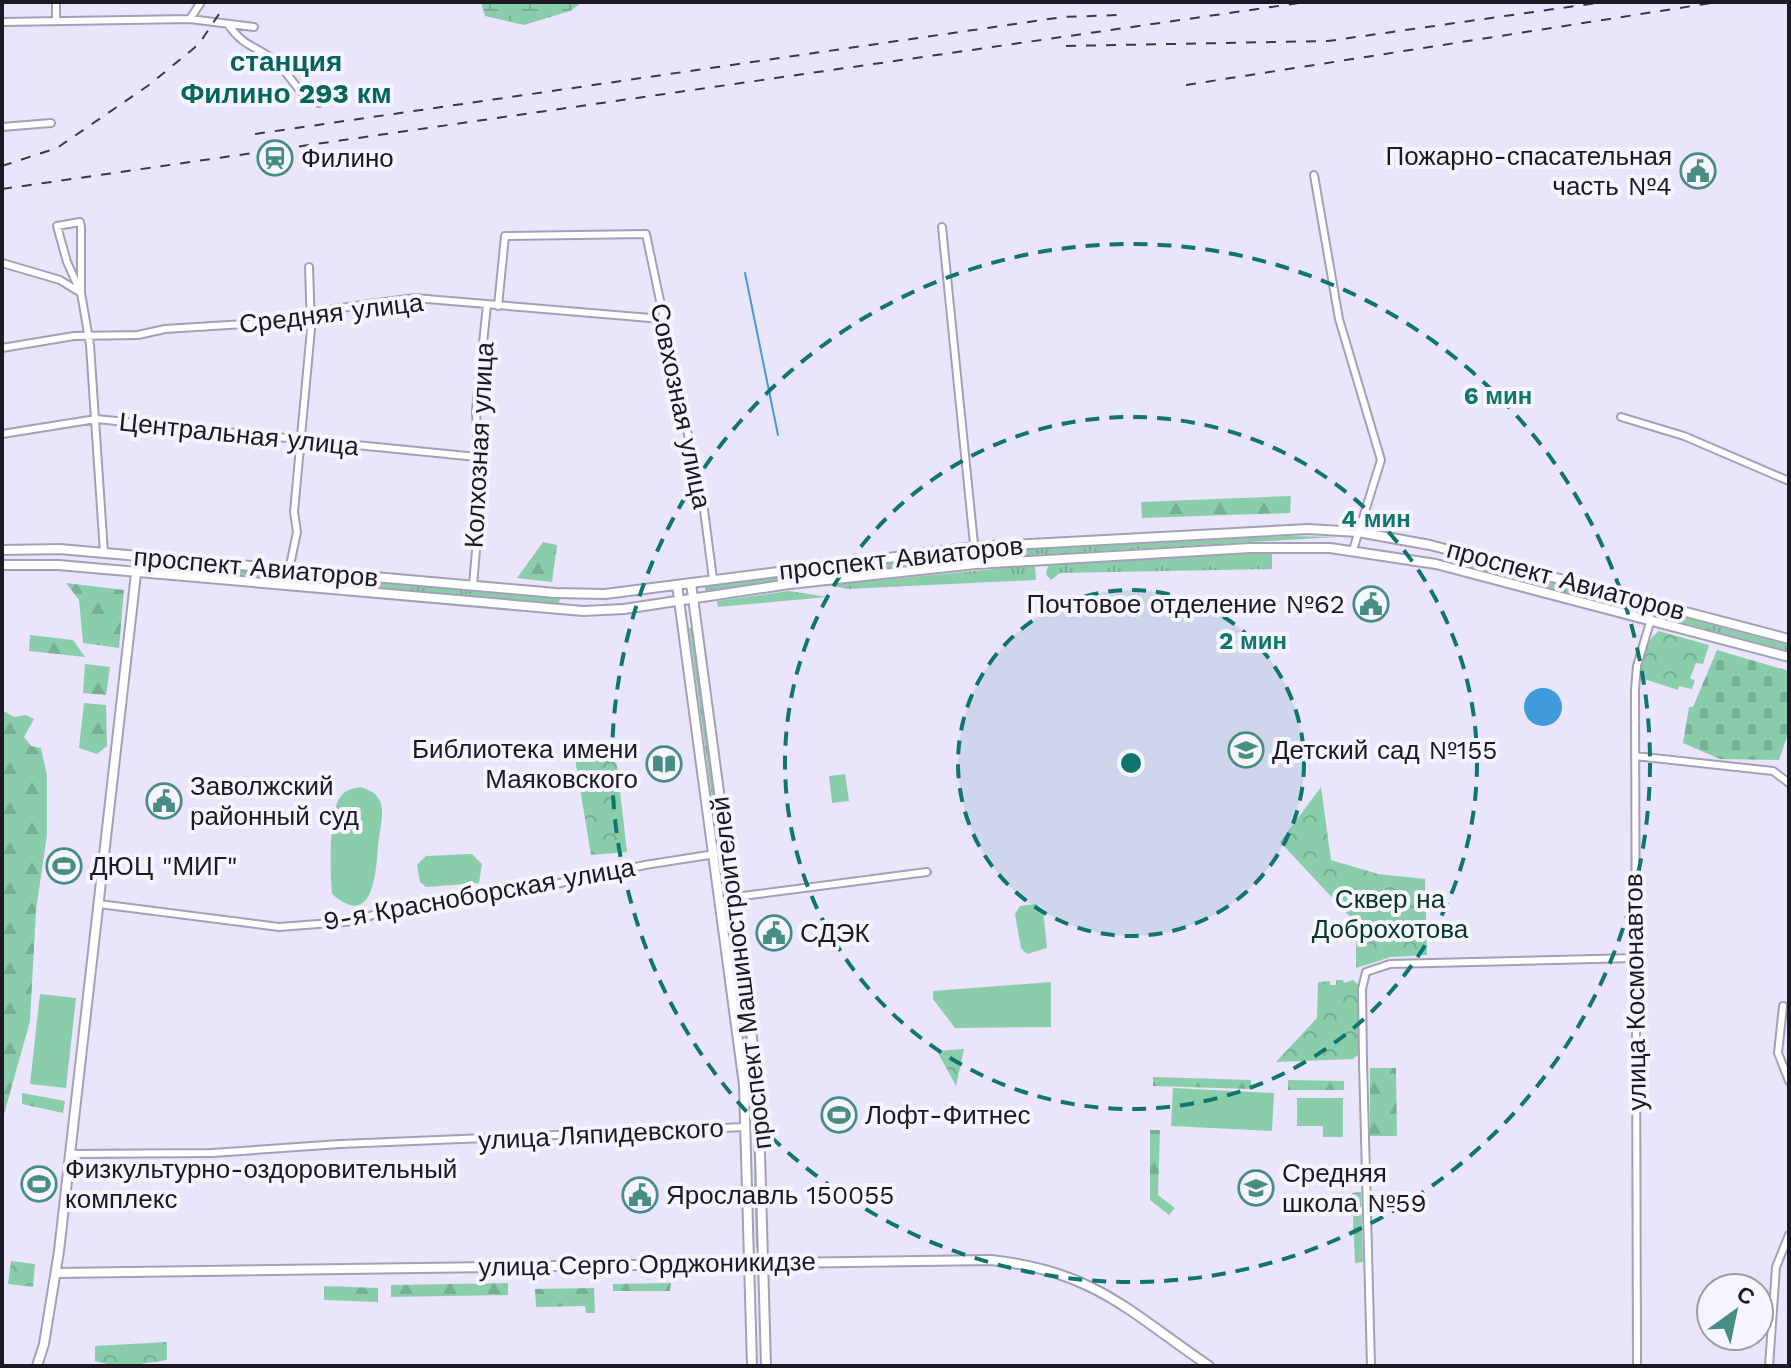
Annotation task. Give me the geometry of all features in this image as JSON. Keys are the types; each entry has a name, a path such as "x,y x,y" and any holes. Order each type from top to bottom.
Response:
{"main road":[{"name":"проспект Авиаторов","path":"2,550 60,549 583,594 974,547 1280,529 1358,532 1457,552 1789,639"},
{"name":"проспект Авиаторов","path":"2,565 58,565 579,611 624,609 976,564 1250,548 1353,550 1436,564 1789,657"},
{"path":"37,1366 56,1273 71,1154 138,556"},
{"name":"проспект Машиностроителей","path":"691,583 761,1106 766,1366"},
{"name":"проспект Машиностроителей","path":"677,585 715,854 748,1127 752,1366"},
{"name":"улица Серго Орджоникидзе","path":"56,1273 960,1258 1048,1268 1105,1292 1209,1366"}],"street":[{"path":"56,2 56,21"},
{"path":"190,19 201,2"},
{"path":"2,22 190,19 254,27"},
{"path":"228,24 240,41 277,61 307,99 319,103"},
{"path":"2,127 51,123"},
{"path":"1314,175 1339,319 1381,460 1353,550"},
{"path":"81,293 67,262 57,226 80,222 83,245 81,293 96,419 104,553"},
{"path":"942,227 976,564"},
{"name":"Совхозная улица","path":"498,306 505,236 646,234 704,510 713,579"},
{"path":"2,263 60,280 81,293"},
{"path":"289,570 297,532 294,512 311,315 309,267"},
{"name":"Средняя улица","path":"2,348 88,336 256,324 415,298 662,319"},
{"name":"Колхозная улица","path":"473,585 480,505 476,410 487,305"},
{"path":"1621,417 1684,436 1789,481"},
{"name":"Центральная улица","path":"2,434 96,419 477,457"},
{"path":"58,565 60,549"},
{"name":"улица Космонавтов","path":"1637,1366 1636,674 1651,619"},
{"path":"1635,756 1773,771 1789,783"},
{"name":"9-я Красноборская улица","path":"99,904 279,927 357,921 383,911 527,890 715,854"},
{"path":"735,897 927,872"},
{"path":"1371,1366 1362,989 1366,972 1390,964 1635,958"},
{"path":"1783,1006 1780,1056 1789,1081"},
{"path":"1780,1056 1789,1058"},
{"name":"улица Ляпидевского","path":"71,1154 212,1153 340,1144 748,1127"},
{"path":"1769,1366 1776,1267 1789,1235"}],"green space":[{"path":"481,2 583,2 570,11 524,25 485,16"},
{"path":"1291,496 1290,513 1142,518 1141,502"},
{"path":"1287,536 1337,537 983,558 983,552"},
{"path":"543,542 557,545 552,582 517,578"},
{"path":"1272,552 1272,569 1060,573 1051,580 1046,574 1048,566 1053,564"},
{"path":"963,554 963,559 706,591 705,586 819,569"},
{"path":"1444,554 1789,645 1789,651 1443,560"},
{"path":"142,561 560,599 559,604 141,566"},
{"path":"1035,565 1036,580 847,589 829,585"},
{"path":"66,583 124,590 119,648 83,643 79,600"},
{"path":"789,591 827,597 718,607 717,601"},
{"path":"689,628 692,628 750,1057 759,1247 756,1247 753,1123 747,1057"},
{"path":"1659,631 1709,645 1703,664 1696,663 1690,678 1695,681 1692,689 1679,686 1678,690 1638,677 1644,652"},
{"path":"30,635 73,640 85,657 29,651"},
{"path":"1717,650 1789,671 1789,731 1779,760 1720,759 1683,743 1689,707 1693,707"},
{"path":"85,664 110,667 106,695 83,693"},
{"path":"84,703 106,705 107,746 97,754 79,748"},
{"path":"2,710 14,717 26,715 34,719 24,737 31,746 41,748 47,775 47,835 36,910 30,1021 3,1118"},
{"path":"603,749 617,765 627,852 591,855 574,752"},
{"path":"845,774 849,801 832,803 829,776"},
{"path":"360,787 378,798 382,817 370,894 364,902 356,905 332,894 331,845 333,818 339,799 345,792"},
{"name":"Сквер на Доброхотова","path":"1321,787 1331,860 1378,874 1425,879 1427,955 1391,957 1356,968 1356,923 1280,842"},
{"path":"472,854 482,864 479,883 426,887 420,882 417,865 426,856"},
{"path":"1036,904 1043,910 1047,948 1027,954 1021,948 1015,914 1020,906"},
{"path":"1336,980 1343,980 1344,983 1353,980 1360,986 1358,1055 1353,1059 1276,1062 1317,1018 1318,982 1330,981 1330,985 1336,985"},
{"path":"1051,982 1051,1027 955,1028 933,999 933,991"},
{"path":"40,994 76,998 66,1088 30,1084"},
{"path":"964,1049 956,1086 937,1051"},
{"path":"1370,1068 1396,1068 1397,1136 1370,1136"},
{"path":"1153,1077 1251,1080 1251,1089 1153,1086"},
{"path":"1288,1080 1344,1081 1344,1090 1288,1090"},
{"path":"1173,1088 1274,1093 1272,1131 1171,1126"},
{"path":"22,1093 65,1101 63,1113 22,1104"},
{"path":"1297,1098 1343,1098 1343,1137 1323,1137 1323,1126 1297,1126"},
{"path":"1150,1130 1160,1130 1158,1195 1175,1208 1169,1215 1150,1200"},
{"path":"1361,1192 1363,1262 1355,1263 1352,1193"},
{"path":"11,1261 35,1264 33,1287 8,1284"},
{"path":"508,1283 508,1295 391,1297 391,1285"},
{"path":"671,1283 670,1291 613,1291 613,1284"},
{"path":"324,1286 378,1288 378,1302 324,1300"},
{"path":"594,1288 595,1313 586,1313 585,1306 536,1307 535,1289"},
{"path":"167,1342 167,1360 121,1365 95,1361 95,1346"}],"water":[{"path":"1543,688 1556,694 1562,707 1556,720 1543,726 1530,720 1524,707 1530,694"}],"waterway":[{"path":"745,273 778,435"}],"railway":[{"path":"1162,2 1220,2"},
{"path":"2,189 1306,2"},
{"path":"1066,46 1328,41 1604,2"},
{"path":"1186,85 1718,2"},
{"path":"2,166 57,148 149,85 199,44 223,8"},
{"path":"255,134 1063,17 1119,15"}],"place":[{"name":"Филино","path":"275,158"},
{"name":"Пожарно-спасательная часть №4","path":"1698,171"},
{"name":"Почтовое отделение №62","path":"1371,604"},
{"name":"Детский сад №155","path":"1246,750"},
{"name":"Библиотека имени Маяковского","path":"664,764"},
{"name":"Заволжский районный суд","path":"164,801"},
{"name":"ДЮЦ \"МИГ\"","path":"64,866"},
{"name":"СДЭК","path":"774,933"},
{"name":"Лофт-Фитнес","path":"839,1115"},
{"name":"Физкультурно-оздоровительный комплекс","path":"39,1184"},
{"name":"Средняя школа №59","path":"1256,1188"},
{"name":"Ярославль 150055","path":"640,1195"}],"district":[{"name":"станция Филино 293 км","path":"286,77"}]}
